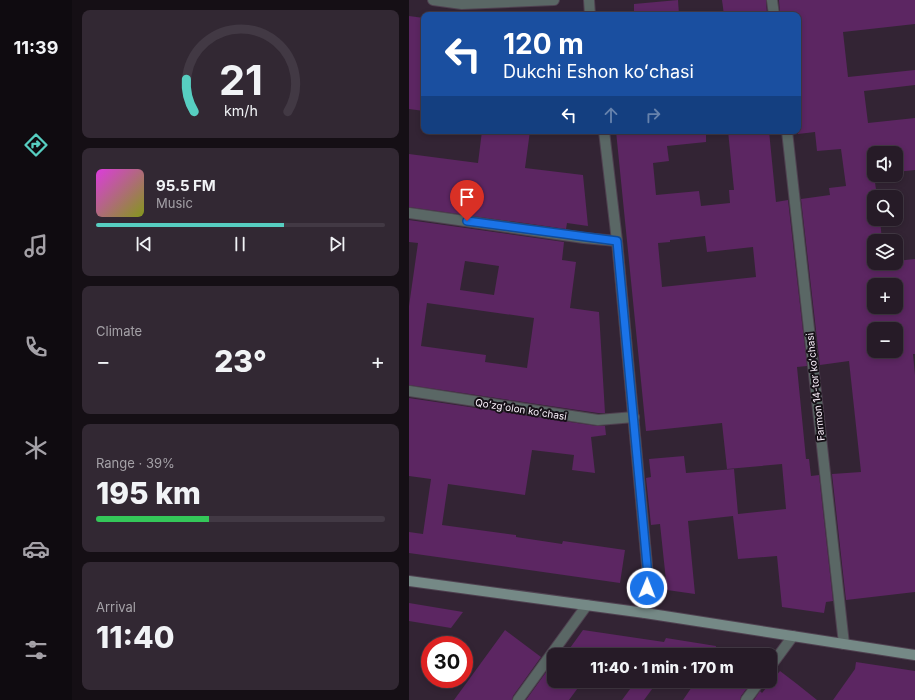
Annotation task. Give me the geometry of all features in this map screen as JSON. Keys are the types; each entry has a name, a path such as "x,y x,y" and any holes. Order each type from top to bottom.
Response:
{"street":[{"path":"433,0 462,4 554,0"},
{"path":"589,0 590,12"},
{"path":"772,0 774,12"},
{"path":"604,134 617,241 648,576 645,613"},
{"name":"Farmon 14-tor koʻchasi","path":"787,134 844,644"},
{"path":"409,213 584,238 617,241"},
{"name":"Qoʻzgʻolon koʻchasi","path":"409,391 598,420 634,417"},
{"path":"409,581 645,613 915,655"},
{"path":"518,700 587,606"},
{"path":"777,658 793,636"},
{"path":"746,700 755,688"}],"building":[{"path":"678,0 679,12 634,12 634,4"},
{"path":"722,0 766,0 767,12 724,12"},
{"path":"779,0 915,0 915,24 843,32 848,77 915,70 915,85 864,91 868,123 915,118 915,170 903,171 903,146 867,146 867,182 875,182 876,190 867,190 867,226 881,226 881,234 867,234 867,270 903,270 903,260 915,259 915,354 913,354 915,375 915,592 846,600 832,474 861,472 849,361 820,365 801,199 830,195 829,188 846,186 841,149 817,151 815,132 801,134 801,12 780,12"},
{"path":"409,16 421,18 421,111 409,109"},
{"path":"482,134 530,134 525,168 583,175 588,226 567,223 566,229 409,207 409,154 478,163"},
{"path":"616,134 706,134 706,142 667,146 669,161 653,163 656,195 699,191 701,206 730,203 729,190 734,190 728,134 769,134 776,202 788,200 807,366 797,367 806,459 809,459 811,476 819,475 833,601 826,602 824,613 782,607 777,556 738,559 733,516 688,521 695,594 667,590 660,524 651,525 646,478 651,477 649,459 684,456 686,473 734,469 738,514 786,509 782,464 727,469 722,423 646,431","holes":["705,236 707,252 753,247 756,277 662,287 658,243"]},
{"path":"409,220 564,242 562,260 576,262 570,308 599,312 605,413 409,385 409,306 418,243 409,242","holes":["465,261 499,266 494,295 460,290","427,303 534,318 527,368 485,362 486,355 421,346"]},
{"path":"409,398 605,426 606,435 591,437 595,473 572,470 574,455 532,450 525,495 448,484 442,525 516,535 516,537 562,544 563,541 625,550 620,583 409,553 409,532 423,534 431,479 409,476"},
{"path":"409,603 463,612 451,628 409,621"},
{"path":"505,630 541,657 513,696 512,700 454,700 463,688 473,688 473,674"},
{"path":"583,630 664,642 666,638 716,646 716,648 570,648"},
{"path":"856,662 915,671 915,700 833,700 855,669"},
{"path":"547,671 547,688 578,688 569,700 526,700"},
{"path":"780,671 817,700 754,700 760,691 762,693 766,688 777,688 777,675"},
{"path":"631,688 653,688 644,700 622,700"},
{"path":"691,688 747,688 740,700 683,700"}],"route":[{"path":"467,221 584,238 617,241 648,576 647,588"}]}
